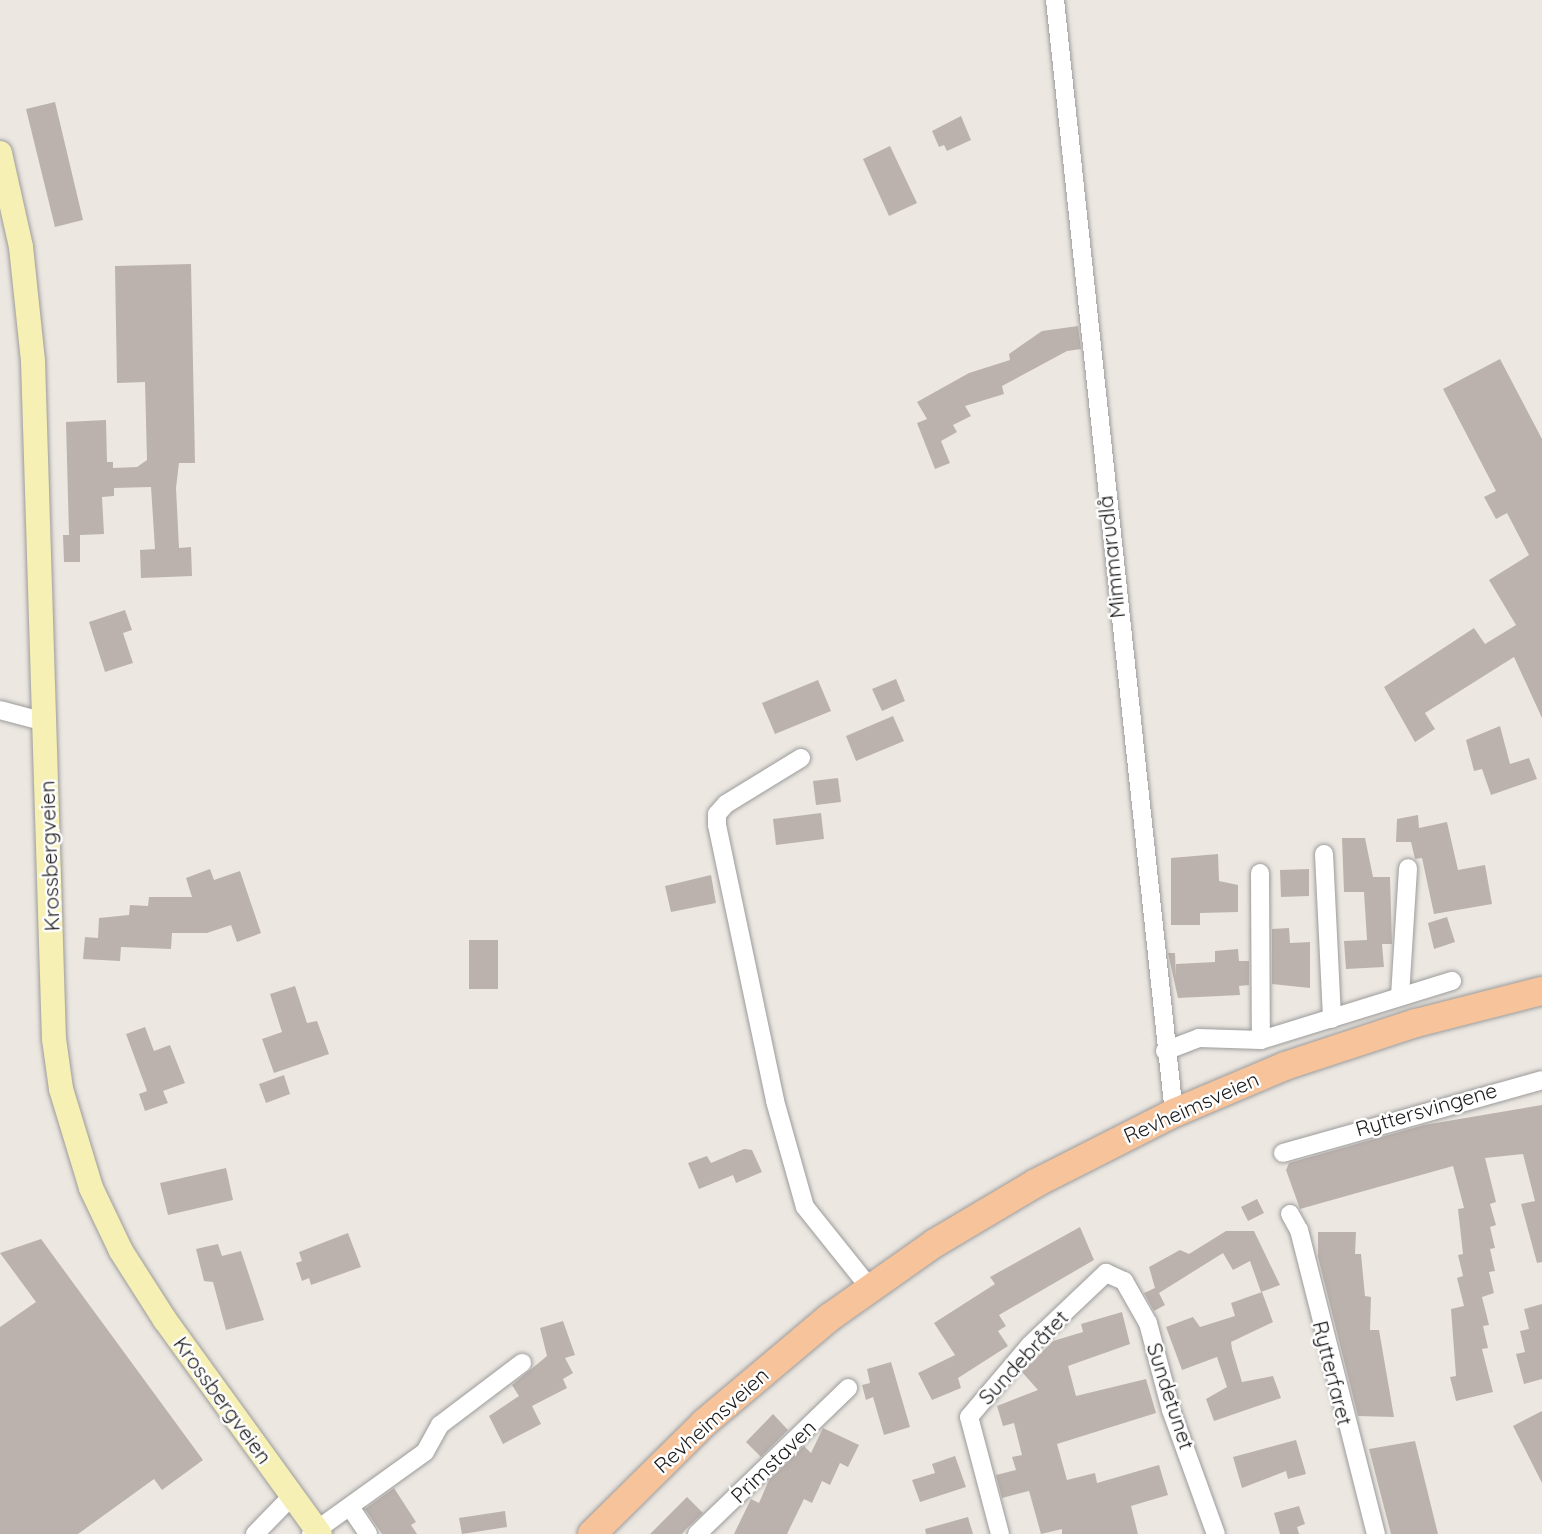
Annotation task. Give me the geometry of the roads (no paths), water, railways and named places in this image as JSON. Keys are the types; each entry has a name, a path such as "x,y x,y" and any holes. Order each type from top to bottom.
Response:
{"main road":[{"name":"Revheimsveien","path":"592,1534 732,1398 869,1287 1036,1183 1174,1113 1345,1045 1542,991"}],"street":[{"name":"Mimmarudlå","path":"1055,0 1165,1051 1174,1113"},
{"name":"Krossbergveien","path":"0,153 21,247 33,361 54,1039 74,1142 121,1251 316,1533 425,1452 440,1425 522,1363"},
{"path":"0,710 45,722"},
{"path":"801,758 726,804 717,814 717,825 775,1101 805,1207 869,1287"},
{"path":"1324,854 1332,1019"},
{"path":"1400,996 1408,868"},
{"path":"1261,873 1261,1041"},
{"name":"Revheimsveien","path":"1165,1051 1199,1038 1261,1041 1452,981"},
{"name":"Ryttersvingene","path":"1283,1153 1309,1134 1542,1080"},
{"name":"Rytterfaret","path":"1290,1214 1299,1230 1376,1534"},
{"name":"Sundebråtet","path":"1000,1534 968,1417 1030,1345 1106,1273"},
{"name":"Sundetunet","path":"1106,1273 1129,1287 1148,1323 1171,1410 1216,1534"},
{"name":"Primstaven","path":"697,1534 848,1388"},
{"path":"255,1534 292,1496"},
{"path":"350,1507 368,1534"}]}
